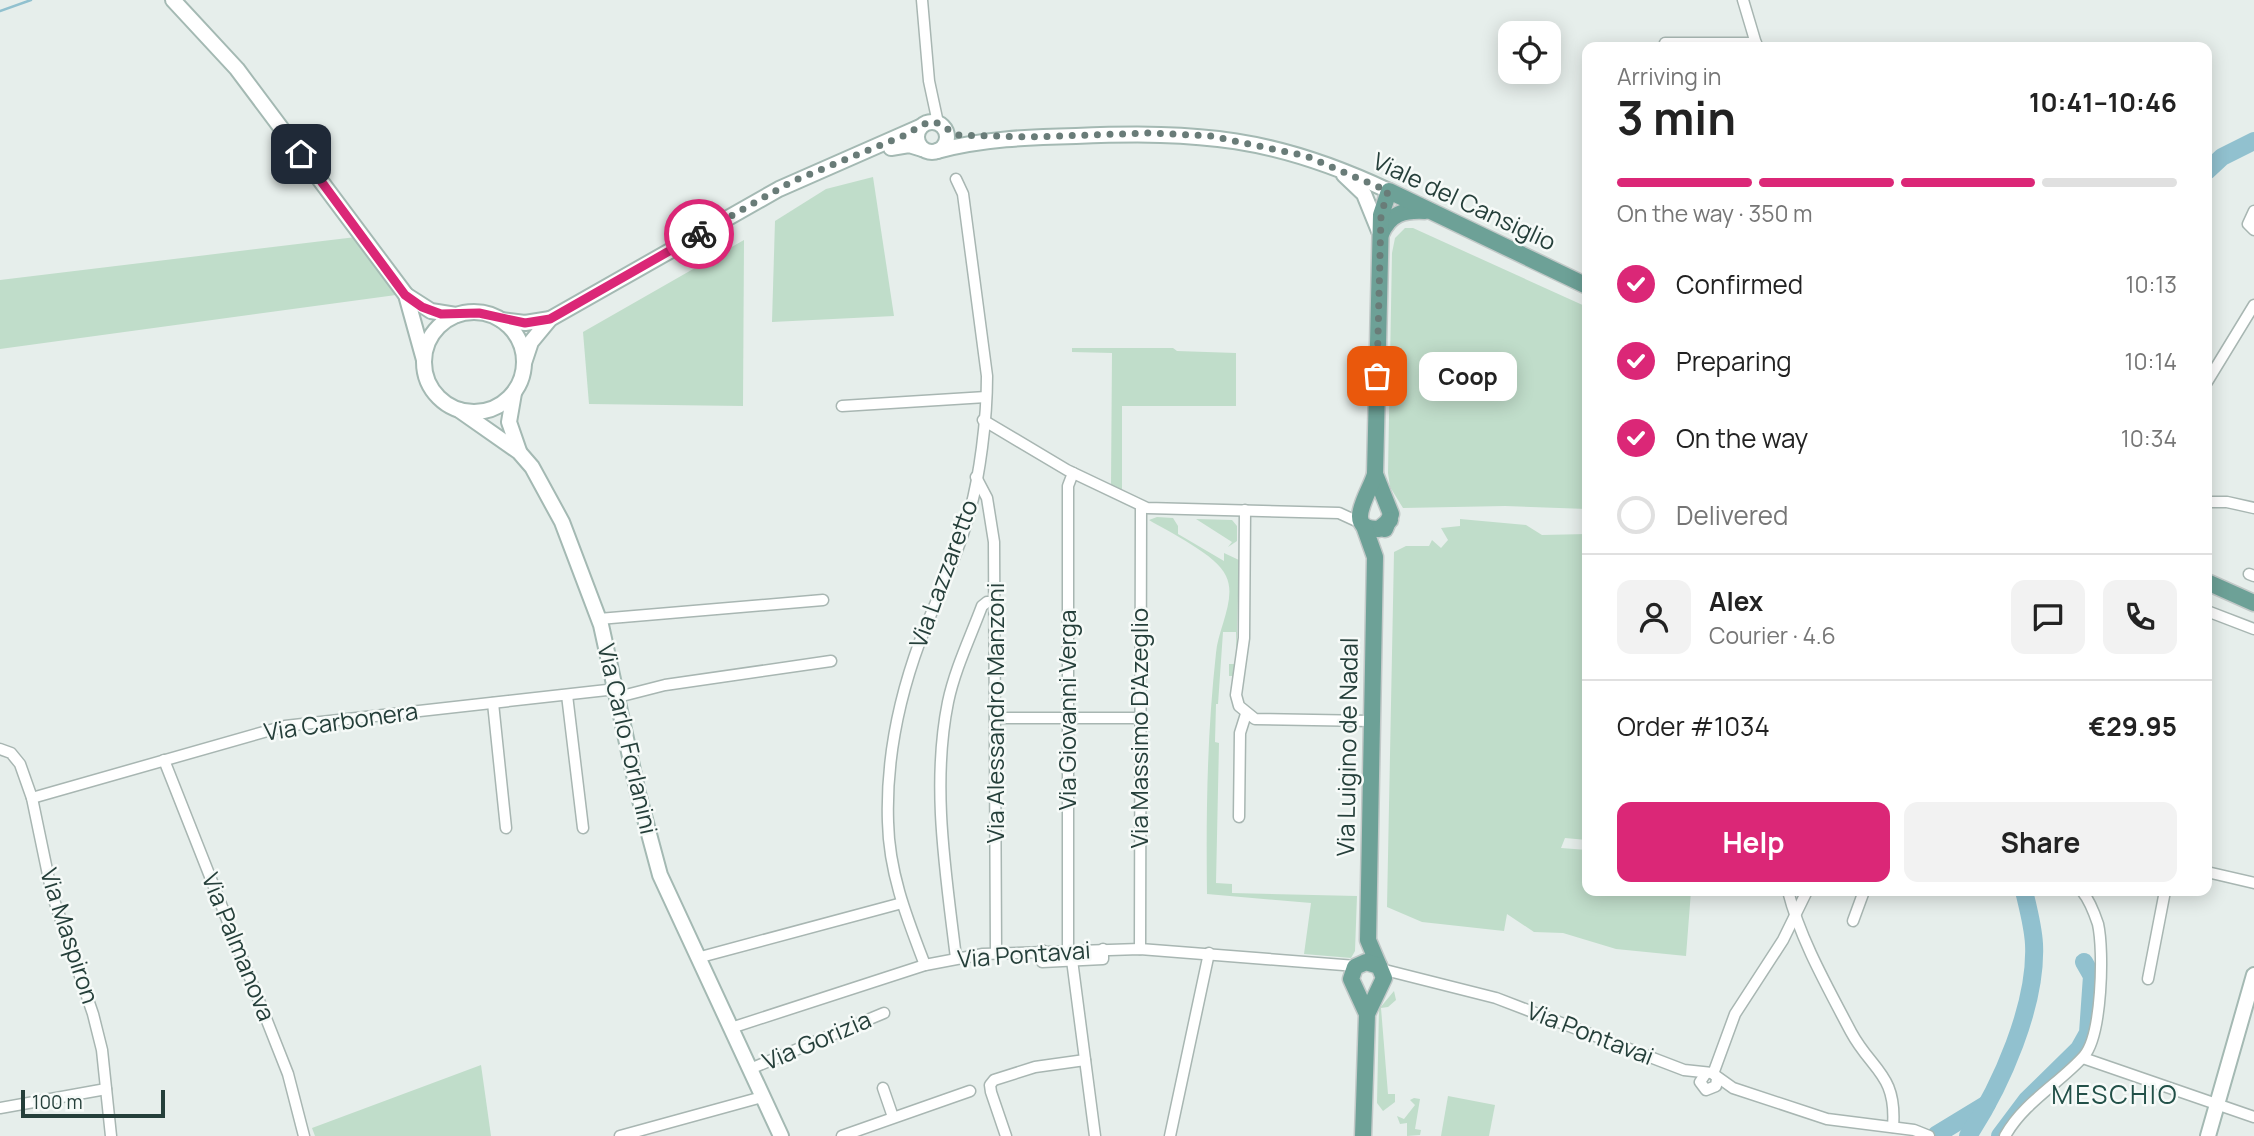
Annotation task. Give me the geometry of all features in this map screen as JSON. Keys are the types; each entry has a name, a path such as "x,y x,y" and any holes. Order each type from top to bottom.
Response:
{"main road":[{"path":"173,0 211,37 245,80 405,295 428,382 435,394 459,410 484,411 496,407 514,391 524,363 517,338 500,320 479,313 458,315 431,311 405,295"},
{"path":"932,126 945,144 930,150 916,136 932,126"},
{"name":"Viale del Cansiglio","path":"500,320 525,323 550,319 769,194 829,166 932,126 957,135 1029,137 1151,133 1211,136 1276,147 1332,166 1582,284"},
{"name":"Viale del Cansiglio","path":"829,166 900,145 930,150 1029,137"},
{"name":"Via Luigino de Nadal","path":"1332,166 1364,194 1380,236"},
{"name":"Via Luigino de Nadal","path":"1375,554 1390,520 1376,474 1381,208 1388,191"},
{"path":"1380,236 1388,221 1399,213 1431,211"},
{"path":"424,360 426,348 438,327 458,315"},
{"name":"Viale del Cansiglio","path":"524,363 531,342 550,319"},
{"name":"Via Carlo Forlanini","path":"514,391 509,422 519,452"},
{"name":"Via Carlo Forlanini","path":"459,410 519,452 532,467 562,522 599,619 654,855 697,958 781,1136"},
{"name":"Via Luigino de Nadal","path":"1358,965 1368,940 1375,554 1358,512 1376,474"},
{"path":"1362,502 1378,497 1387,503"},
{"path":"1364,525 1379,529 1390,520"},
{"path":"2212,584 2254,603"},
{"name":"Via Luigino de Nadal","path":"1368,940 1380,968"},
{"path":"1363,1136 1367,1014 1384,978 1380,968 1371,962 1358,965 1355,987 1367,1014"},
{"path":"2208,1136 2254,975"},
{"path":"1355,987 1367,995 1379,990"}],"street":[{"path":"922,0 932,126"},
{"path":"1743,0 1756,42"},
{"name":"Via Lazzaretto","path":"925,965 902,904 894,874 888,823 893,747 911,667 963,532 976,477 986,397 987,376 963,194 956,179"},
{"path":"2254,211 2248,224 2254,230"},
{"path":"2212,374 2254,305"},
{"path":"842,406 986,397"},
{"path":"983,420 1073,472 1141,506 1341,513 1364,525"},
{"name":"Via Giovanni Verga","path":"1073,472 1068,486 1070,955 1095,1136"},
{"name":"Via Alessandro Manzoni","path":"976,477 985,492 992,525 995,602 996,953"},
{"path":"1341,513 1362,502"},
{"path":"2212,502 2227,502 2254,508"},
{"name":"Via Massimo D'Azeglio","path":"1140,949 1141,506"},
{"path":"1245,510 1244,638 1236,695 1239,706 1246,714 1260,719 1371,721"},
{"path":"599,619 823,600"},
{"path":"956,958 942,826 945,725 952,687 982,607 985,603 995,602"},
{"path":"2212,613 2254,629"},
{"name":"Via Carbonera","path":"32,798 285,726 567,695 617,693 831,662"},
{"path":"567,695 583,828"},
{"path":"493,703 506,828"},
{"path":"1239,817 1240,733 1246,714"},
{"path":"996,718 1140,718"},
{"name":"Via Maspiron","path":"0,749 11,753 20,764 32,798 52,894 93,1014 111,1136"},
{"name":"Via Palmanova","path":"164,760 288,1074 304,1136"},
{"path":"2212,873 2254,883"},
{"path":"1790,896 1796,917 1851,1032 1887,1082 1892,1099 1893,1127"},
{"path":"1712,1075 1717,1084 1712,1090 1704,1089 1700,1083 1712,1075 1735,1014 1796,917 1805,896"},
{"path":"1853,921 1862,896"},
{"path":"2006,1136 2051,1085 2083,1058 2095,1029 2101,953 2095,916 2085,896"},
{"path":"2148,979 2164,896"},
{"path":"697,958 902,904"},
{"name":"Via Pontavai","path":"731,1028 925,965 996,953 1042,950 1070,955 1103,949 1140,949 1209,953 1326,966 1358,965"},
{"path":"1170,1136 1209,953"},
{"name":"Via Pontavai","path":"1326,966 1339,971 1355,987"},
{"name":"Via Pontavai","path":"1380,968 1413,979 1496,998 1684,1070 1712,1075 1733,1088 1787,1108 1858,1125 1893,1127 1929,1136"},
{"name":"Via Pontavai","path":"1379,990 1392,981 1413,979"},
{"name":"Via Gorizia","path":"750,1069 884,1013"},
{"path":"2083,1058 2254,1117"},
{"path":"1006,1136 990,1092 990,1085 994,1080 1035,1067 1085,1060"},
{"name":"Via Pontavai","path":"1684,1070 1700,1083"},
{"path":"883,1088 893,1118"},
{"path":"0,1108 106,1089"},
{"path":"842,1136 970,1091"},
{"path":"620,1136 762,1097"}],"green space":[{"path":"873,177 894,316 772,322 775,221 826,189"},
{"path":"1405,228 1413,228 1582,305 1582,509 1505,506 1403,508 1390,487 1388,473 1392,253 1395,238"},
{"path":"356,237 396,295 0,349 0,280"},
{"path":"744,240 743,406 589,404 583,332"},
{"path":"1072,348 1173,348 1177,351 1236,353 1236,406 1122,406 1122,491 1111,485 1112,353 1072,352"},
{"path":"1157,517 1173,518 1178,526 1178,534 1224,561 1224,553 1239,560 1236,668 1233,676 1229,676 1229,664 1236,664 1236,632 1223,632 1216,704 1215,742 1219,743 1216,883 1232,884 1232,893 1357,896 1355,951 1351,958 1304,954 1311,903 1207,894 1211,713 1217,644 1228,604 1229,585 1221,568 1213,560 1149,520"},
{"path":"1196,519 1232,520 1237,526 1237,541 1228,547 1232,542"},
{"path":"1460,519 1526,525 1542,535 1582,534 1582,840 1565,838 1561,848 1582,850 1582,896 1691,896 1686,956 1616,949 1563,933 1534,932 1507,914 1504,931 1422,922 1387,907 1394,552 1406,546 1429,546 1432,540 1441,548 1448,540 1441,528 1460,526"},
{"path":"1394,991 1396,1000 1388,1007 1381,1008 1388,1094 1395,1094 1395,1102 1383,1111 1377,1103 1379,1009"},
{"path":"481,1065 491,1136 315,1136 312,1128"},
{"path":"1448,1096 1495,1105 1489,1136 1441,1136"},
{"path":"1420,1099 1415,1129 1421,1130 1420,1135 1407,1136 1407,1123 1400,1124 1397,1116 1404,1119 1415,1105 1410,1100"}],"waterway":[{"path":"0,11 31,0"},
{"path":"2212,166 2222,157 2254,141"},
{"path":"1968,1136 2004,1069 2030,993 2034,944 2025,896"},
{"path":"2000,1136 2027,1100 2079,1049 2088,1033 2092,976 2084,962"},
{"path":"1936,1135 1987,1104"}],"way so far":[{"path":"699,234 793,181 903,136 928,122 938,123 945,130 957,135 1029,137 1166,133 1211,136 1276,147 1332,166 1388,191 1381,208 1377,376"}],"place":[{"name":"Coop","path":"1377,376"}],"district":[{"name":"MESCHIO","path":"2115,1095"}],"route":[{"path":"301,154 405,295 422,307 441,314 479,313 514,323 550,319 699,234"}]}
